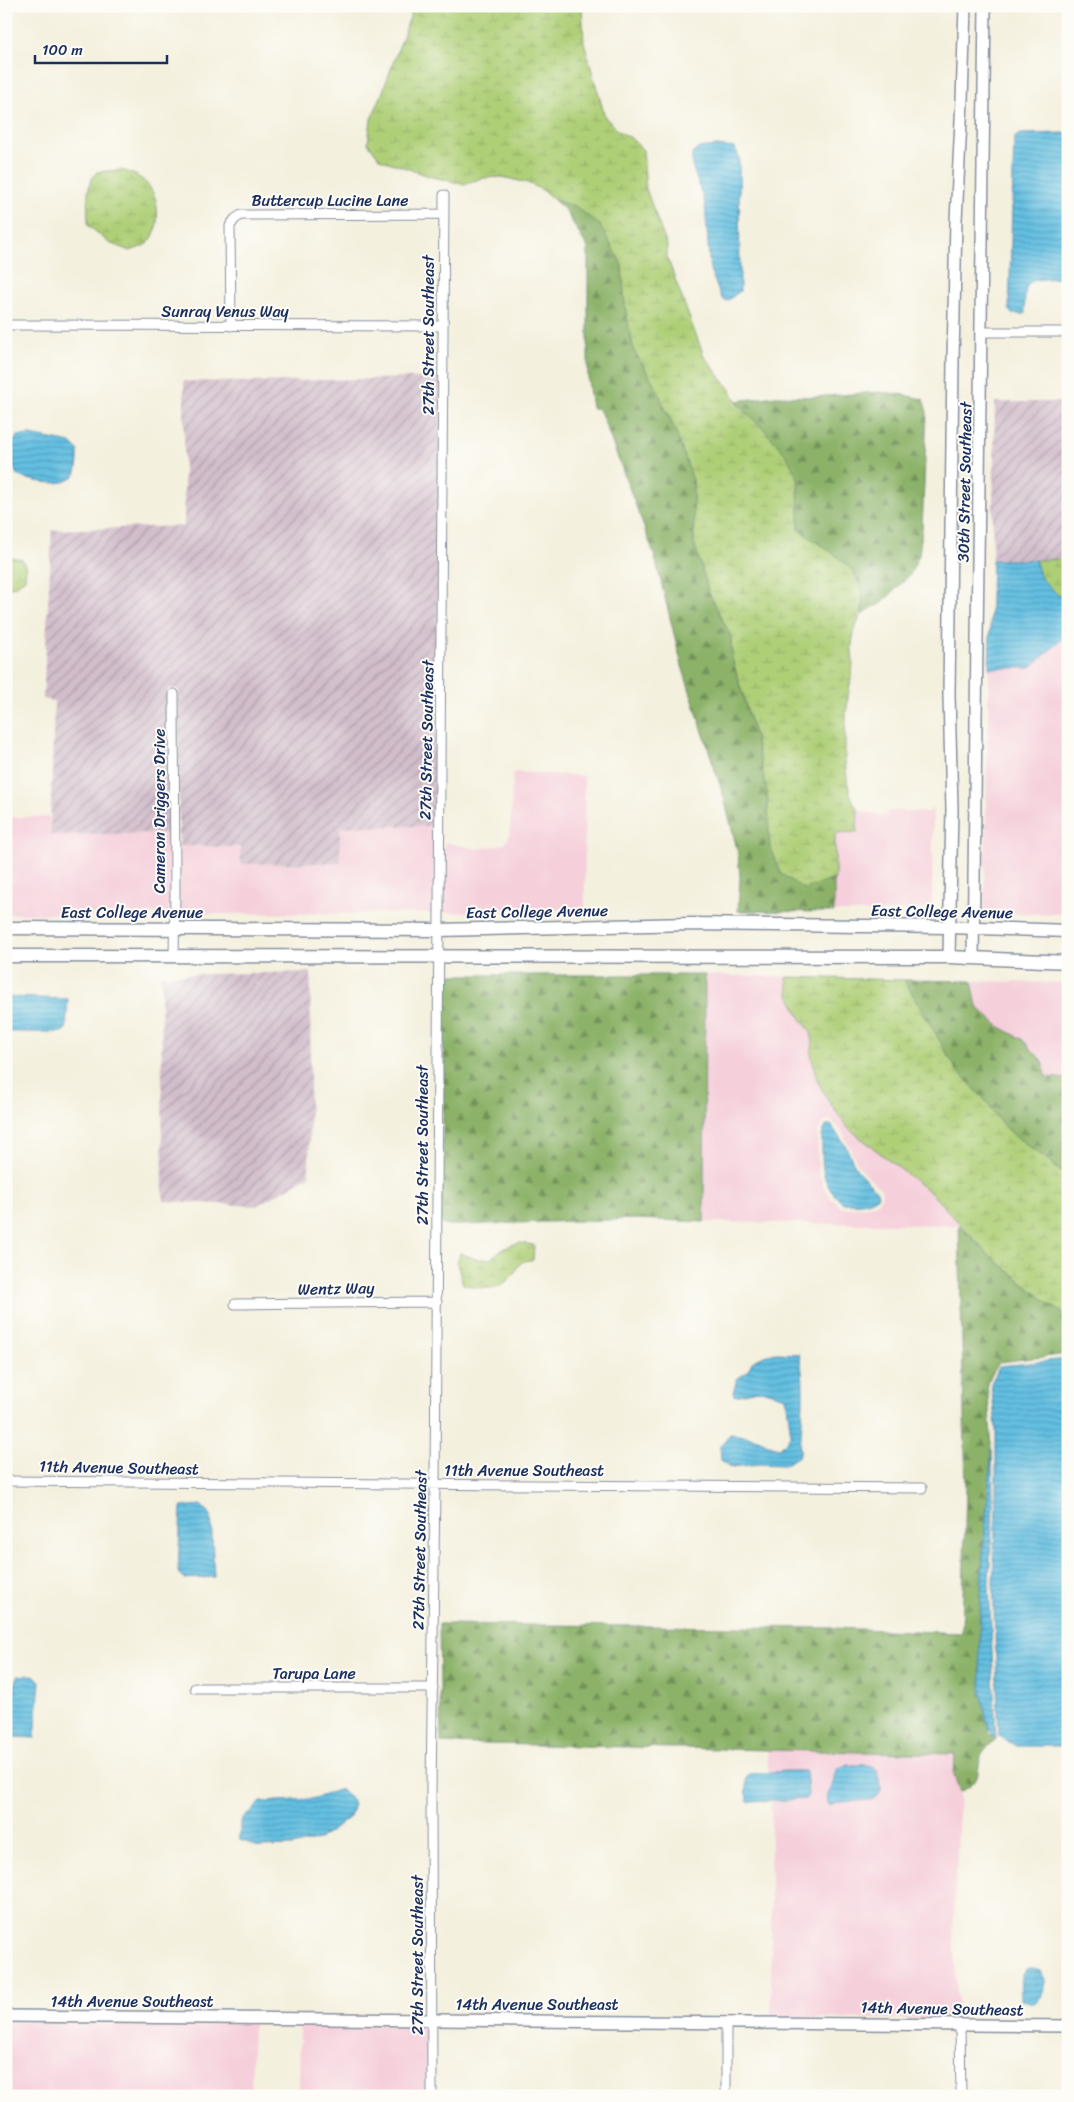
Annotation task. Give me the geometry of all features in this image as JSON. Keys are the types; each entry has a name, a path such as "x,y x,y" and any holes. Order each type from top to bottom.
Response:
{"main road":[{"name":"East College Avenue","path":"6,928 438,930 690,924 949,926 1068,931"},
{"path":"6,956 949,957 1068,962"}],"street":[{"name":"30th Street Southeast","path":"949,957 952,809 949,694 953,360 956,220 965,6"},
{"name":"30th Street Southeast","path":"973,958 985,6"},
{"name":"27th Street Southeast","path":"432,2096 432,1688 443,570 444,195"},
{"name":"Buttercup Lucine Lane","path":"231,326 230,226 241,215 444,214"},
{"name":"Sunray Venus Way","path":"6,325 443,326"},
{"path":"982,332 1068,332"},
{"name":"Cameron Driggers Drive","path":"174,694 174,957"},
{"name":"Wentz Way","path":"235,1304 437,1302"},
{"name":"11th Avenue Southeast","path":"6,1481 922,1488"},
{"name":"Tarupa Lane","path":"195,1688 432,1688"},
{"name":"14th Avenue Southeast","path":"6,2016 1068,2026"},
{"path":"726,2022 726,2096"},
{"path":"960,2025 961,2096"}],"shaded area":[{"path":"441,377 435,826 340,827 340,863 241,864 240,847 179,846 178,689 169,689 170,833 50,835 54,701 43,699 52,530 184,526 184,381 249,382"},
{"path":"995,402 1068,402 1068,559 992,560"},
{"path":"1068,633 1068,914 984,913 989,668 1031,668"},
{"path":"513,772 584,776 585,908 443,913 444,842 478,849 505,844 510,834"},
{"path":"930,808 933,811 932,908 879,912 834,912 835,833 857,832 858,809 885,816 888,811 930,812"},
{"path":"6,817 50,817 50,835 170,833 170,914 6,914"},
{"path":"435,826 434,913 179,914 179,846 241,847 241,864 340,863 340,827"},
{"path":"311,972 309,1176 256,1206 163,1201 161,975"},
{"path":"705,975 787,977 787,986 801,1019 811,1032 813,1043 811,1054 829,1102 848,1128 931,1193 959,1225 704,1222","holes":["831,1120 841,1130 859,1167 881,1189 882,1196 877,1203 870,1206 842,1208 831,1198 823,1185 818,1171 818,1132 821,1125"]},
{"path":"972,981 1068,983 1068,1079 1046,1077 1043,1062 1022,1039 1000,1027 977,1007"},
{"path":"767,1750 955,1754 954,1775 960,1792 953,1936 959,2019 771,2018 771,1802 805,1799 786,1771 768,1772","holes":["848,1765 874,1766 873,1800 840,1802 827,1795 833,1783 835,1772"]},
{"path":"6,2021 253,2023 251,2096 6,2096"},
{"path":"300,2024 428,2025 427,2096 299,2096"}],"green space":[{"path":"414,6 582,6 584,42 605,117 618,131 631,138 643,150 646,189 667,246 667,257 704,356 731,391 741,409 761,426 786,455 798,478 799,530 845,563 855,575 860,586 863,604 852,644 853,667 848,697 845,738 848,787 852,800 858,809 857,832 835,833 835,879 804,889 781,874 770,848 767,791 755,737 732,658 731,637 709,593 694,542 693,480 675,430 653,381 634,351 625,306 622,265 600,225 575,206 554,200 544,191 528,183 502,177 483,178 464,184 432,177 380,159 368,143 371,119"},
{"path":"121,170 145,182 154,195 157,212 157,222 152,239 141,247 130,251 109,243 88,225 88,190 93,178 97,172"},
{"path":"554,200 575,206 600,225 622,265 625,306 634,351 653,381 675,430 693,480 694,542 709,593 731,637 732,658 755,737 767,791 770,848 828,880 834,879 834,912 738,911 740,877 738,853 724,798 682,666 654,554 601,413 596,408 592,408 588,381 588,248 565,210"},
{"path":"878,392 923,399 927,412 922,530 919,555 910,575 880,605 874,606 862,615 863,608 810,538 799,530 798,478 737,401 776,396 814,397"},
{"path":"6,557 22,559 26,568 25,579 15,586 6,588"},
{"path":"1068,559 1068,594 1058,595 1041,578 1035,560"},
{"path":"443,975 705,975 704,1222 637,1219 457,1225 444,1225 441,1223 444,1068"},
{"path":"787,977 904,980 956,1069 984,1099 1001,1123 1016,1137 1048,1160 1068,1179 1068,1316 1048,1303 988,1254 931,1193 848,1128 829,1102 817,1080 811,1054 813,1043 811,1032 801,1019 789,995"},
{"path":"904,980 972,981 977,1007 1000,1027 1022,1039 1043,1062 1046,1077 1068,1079 1068,1179 1048,1160 1016,1137 1001,1123 984,1099 956,1069"},
{"path":"959,1225 1011,1273 1068,1316 1068,1354 999,1362 987,1383 992,1449 985,1535 989,1733 996,1739 982,1755 977,1778 972,1784 960,1792 954,1775 955,1754 441,1743 439,1624 834,1628 962,1633 966,1489"},
{"path":"520,1243 534,1245 533,1260 521,1263 505,1282 499,1286 488,1288 463,1284 457,1263 460,1253 476,1259 490,1259 504,1248"}],"water":[{"path":"1020,134 1068,134 1068,272 1063,278 1035,280 1030,283 1025,293 1025,314 1012,314 1009,310 1014,138"},
{"path":"717,146 735,148 739,158 740,291 727,301 722,299 710,270 705,204 692,165 692,154 699,148"},
{"path":"31,435 71,443 78,450 77,467 73,477 54,483 37,481 17,475 14,469 12,442 18,436"},
{"path":"992,560 1035,560 1041,578 1058,595 1068,594 1068,633 1031,668 989,668"},
{"path":"6,997 68,999 66,1029 62,1032 6,1032"},
{"path":"827,1125 831,1125 845,1145 857,1170 877,1191 878,1196 874,1199 862,1203 843,1203 831,1191 823,1172 822,1164 822,1135"},
{"path":"777,1353 799,1354 803,1379 800,1455 785,1465 759,1464 731,1467 721,1460 720,1446 730,1434 758,1439 771,1446 780,1448 791,1435 786,1397 762,1390 735,1396 733,1393 737,1379 748,1371 752,1362 764,1356"},
{"path":"1068,1359 1068,1746 1016,1746 999,1736 993,1583 996,1428 991,1383 1000,1366"},
{"path":"992,1449 993,1505 989,1583 996,1739 986,1719 981,1687 980,1646 983,1554"},
{"path":"201,1505 211,1515 214,1577 185,1579 178,1572 181,1507"},
{"path":"34,1675 40,1681 35,1738 12,1737 13,1699 17,1676"},
{"path":"848,1765 874,1767 879,1775 881,1791 873,1800 840,1802 830,1806 827,1797 835,1772 839,1768"},
{"path":"806,1771 808,1795 805,1799 750,1802 747,1800 746,1778 749,1774"},
{"path":"342,1789 354,1804 350,1817 320,1839 292,1846 259,1847 240,1840 240,1822 261,1802 311,1799"},
{"path":"1032,1968 1041,1970 1044,1979 1043,1994 1033,2003 1021,1999 1022,1976 1024,1972"},
{"path":"602,2093 638,2093 675,2096 600,2096"}]}
